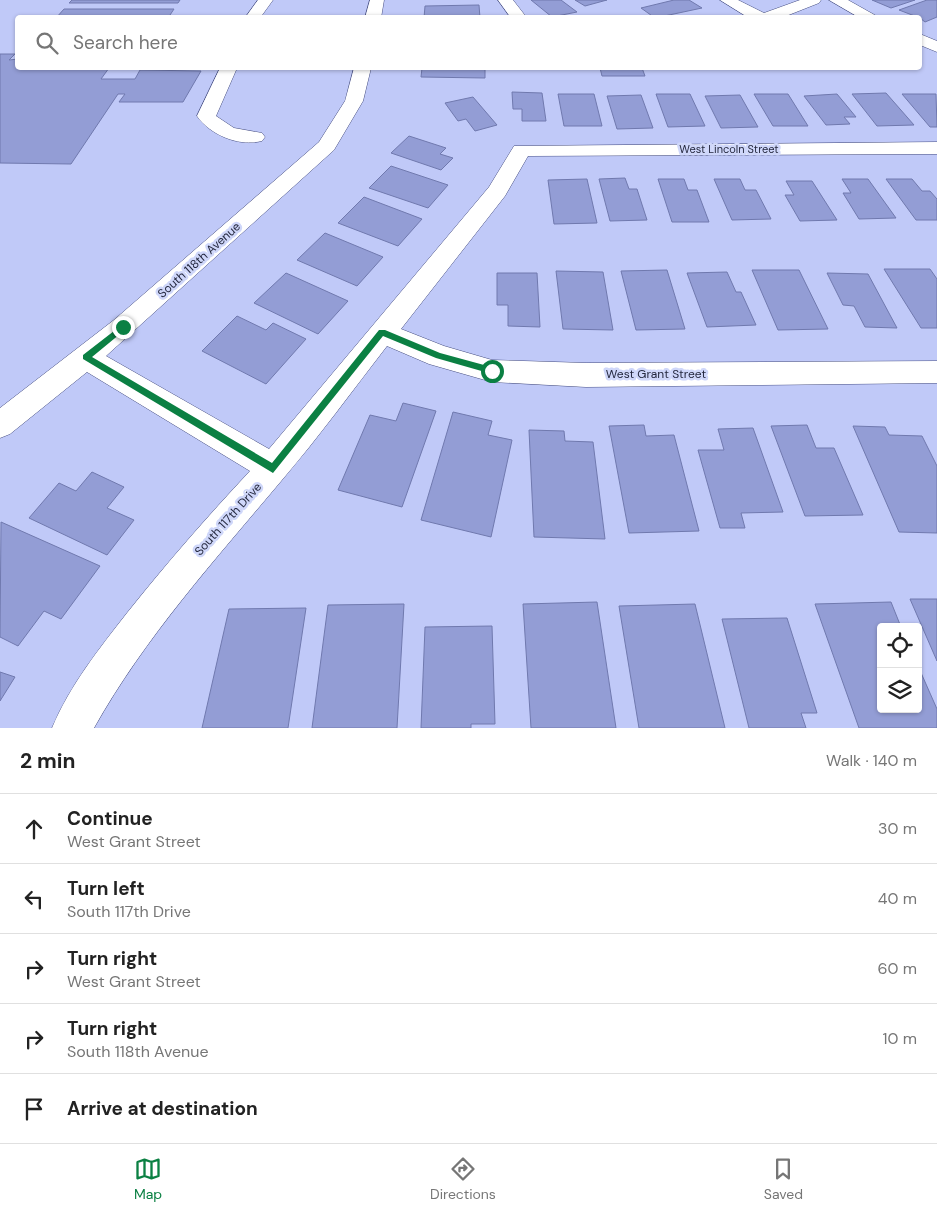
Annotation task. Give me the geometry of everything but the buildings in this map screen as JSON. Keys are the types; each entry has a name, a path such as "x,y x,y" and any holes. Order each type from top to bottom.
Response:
{"street":[{"path":"254,15 266,0"},
{"path":"374,15 376,0"},
{"path":"505,0 518,15"},
{"path":"727,0 755,15"},
{"path":"774,15 814,0"},
{"path":"836,0 867,15"},
{"path":"922,40 937,47"},
{"path":"227,70 206,116 212,126 236,135 255,137"},
{"name":"South 118th Avenue","path":"0,425 123,327 327,146 354,101 362,70"},
{"name":"West Lincoln Street","path":"521,150 937,148"},
{"name":"South 117th Drive","path":"72,728 105,671 188,565 273,468 497,191 521,150"},
{"name":"West Grant Street","path":"382,332 438,356 492,371 586,375 937,372"},
{"path":"85,357 273,468"}],"route":[{"path":"123,327 85,357 273,468 382,332 438,356 492,371"}]}
